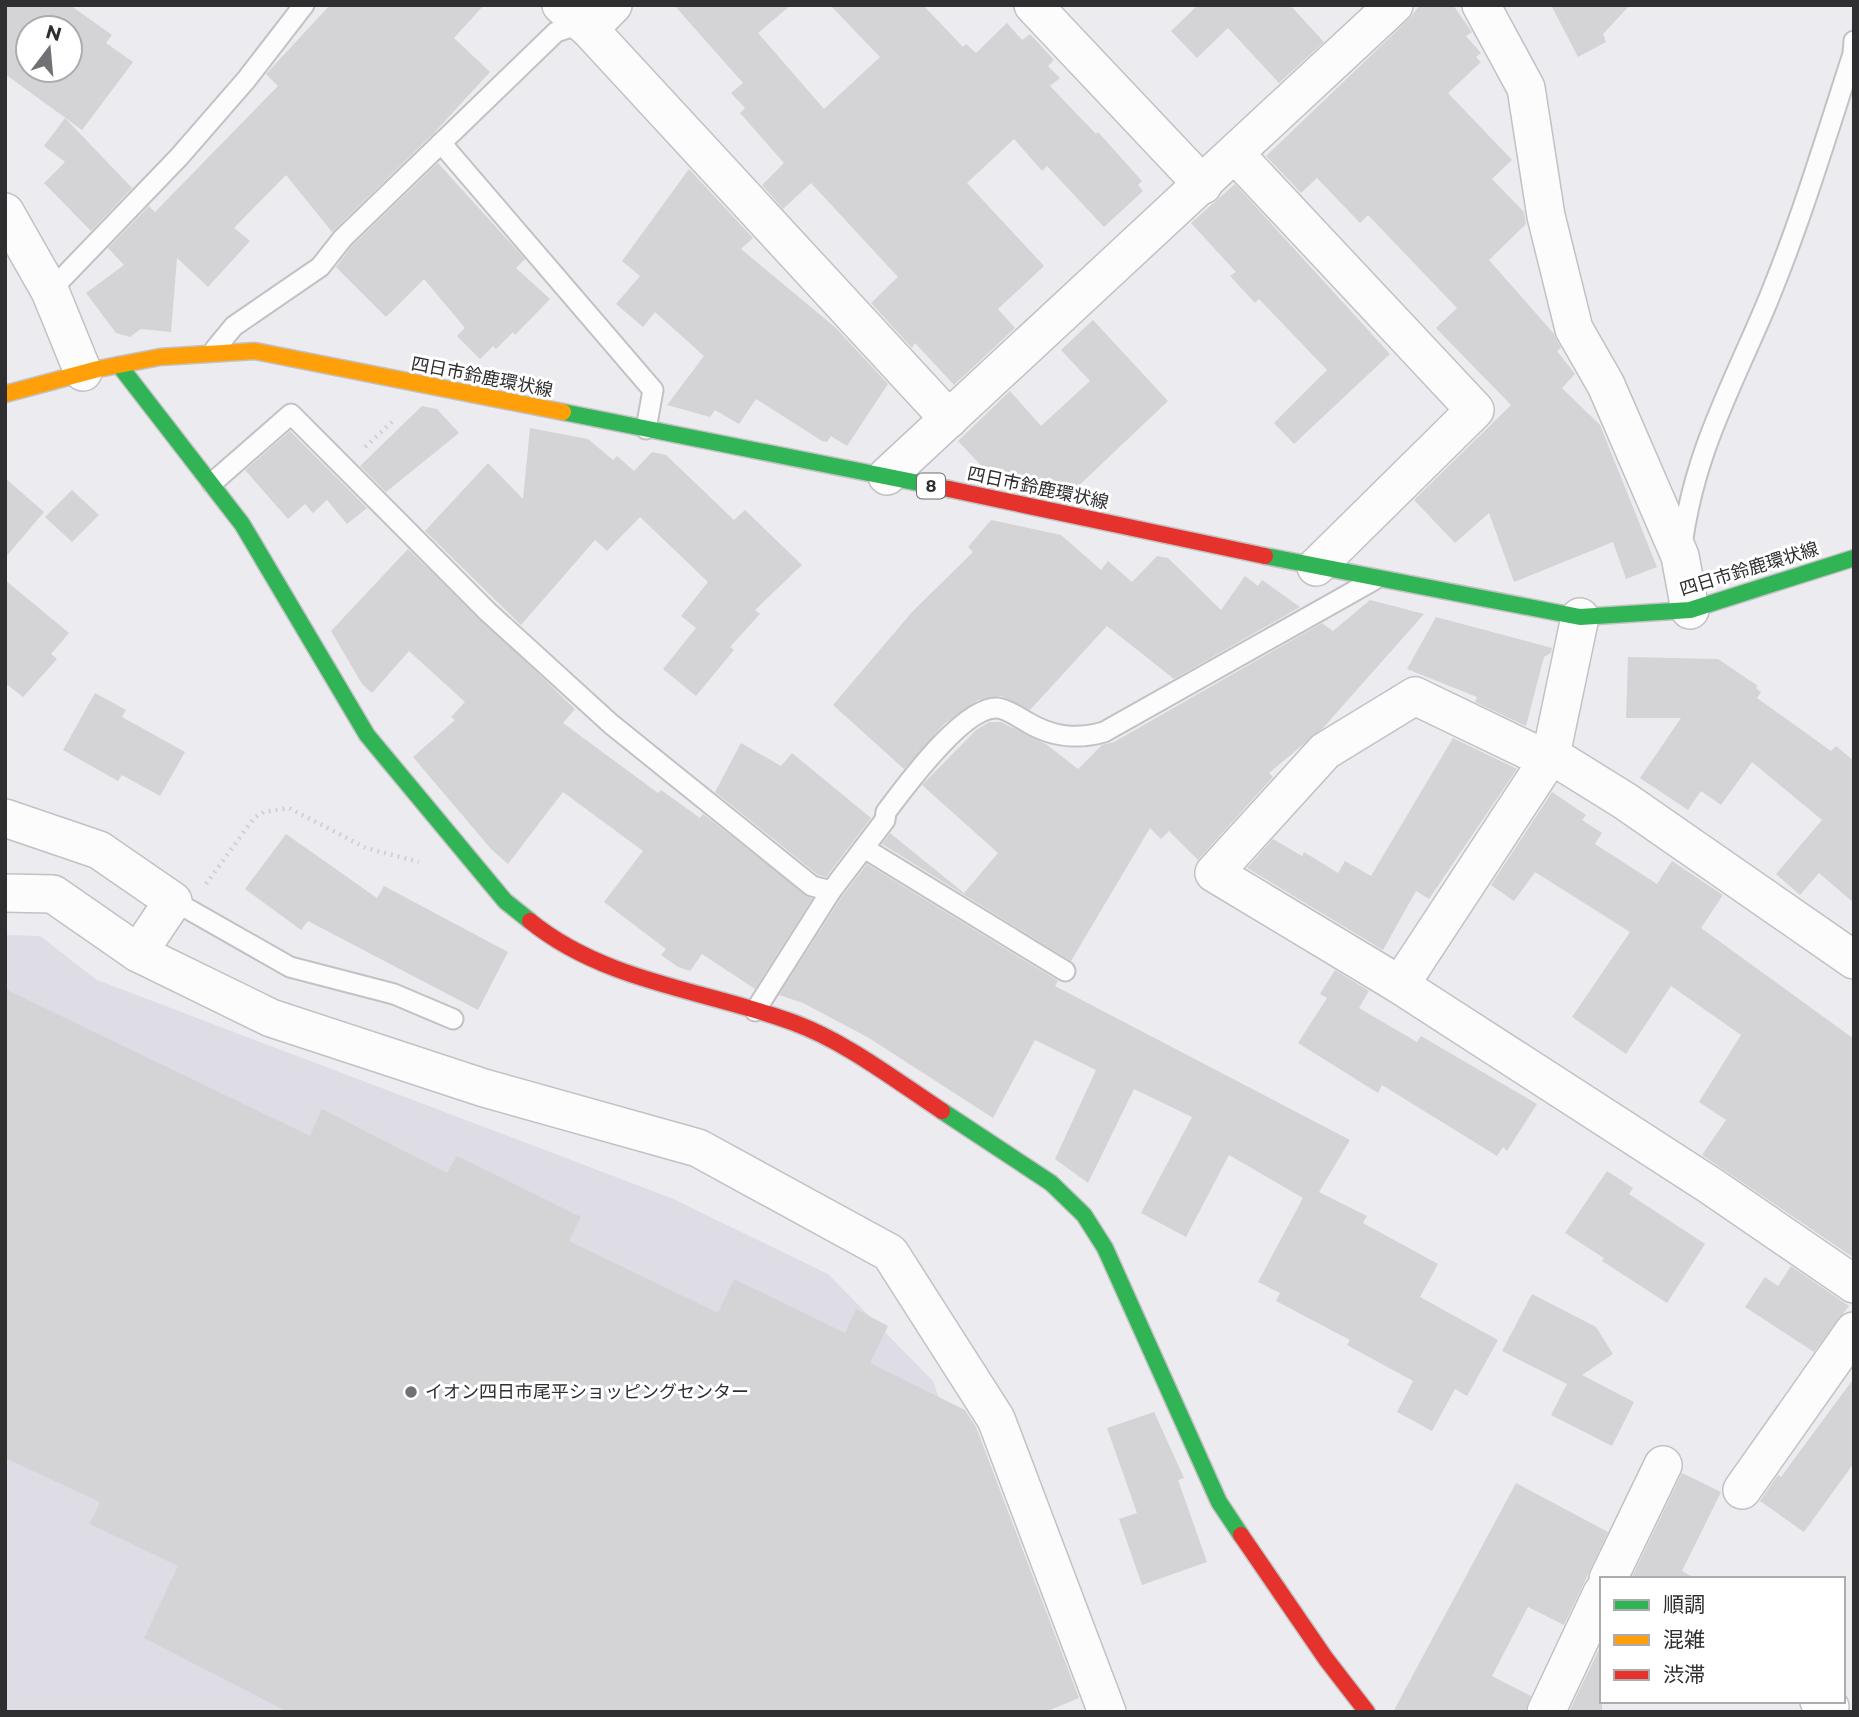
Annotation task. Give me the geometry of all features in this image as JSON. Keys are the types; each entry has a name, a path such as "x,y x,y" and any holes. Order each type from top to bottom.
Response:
{"main road":[{"name":"四日市鈴鹿環状線","path":"5,394 119,365 215,349 255,351 887,476 1316,567 1580,617 1690,610 1854,558"},
{"path":"119,365 242,524 367,735 475,861 505,901 541,930 614,968 793,1022 859,1057 1031,1168 1084,1215 1105,1248 1219,1502 1334,1670 1367,1712"}],"street":[{"path":"1033,5 1203,185"},
{"path":"887,476 1236,155 1394,5"},
{"path":"1482,5 1526,88 1546,216 1574,329 1606,385 1680,556 1690,610"},
{"path":"587,16 949,419"},
{"path":"1236,155 1475,410 1316,567"},
{"path":"5,212 50,291 83,372"},
{"path":"1400,985 1549,757 1580,617"},
{"path":"1854,960 1625,801 1549,757 1415,696 1325,751 1214,873 1400,985 1711,1186 1854,1284"},
{"path":"5,818 99,850 181,905 138,953"},
{"path":"5,893 53,894 138,953 271,1018 484,1088 698,1148 890,1253 996,1419 1107,1712"},
{"path":"1742,1490 1854,1331"},
{"path":"1610,1577 1663,1465"},
{"path":"1546,1712 1600,1598"}],"lane":[{"path":"50,291 187,147 246,80 304,5"},
{"path":"215,349 234,326 320,267 344,238 556,32 587,16"},
{"path":"1680,556 1687,504 1710,428 1763,312 1798,223 1853,54 1854,41"},
{"path":"441,144 653,390 646,429"},
{"path":"212,483 291,414 488,612 611,723 812,886 831,891"},
{"path":"755,1011 831,891 885,820 886,812 930,754 971,720 990,709 1010,712 1042,732 1077,737 1104,732 1378,578"},
{"path":"864,848 1065,971"},
{"path":"181,905 290,967 394,994 453,1019"}],"path":[{"path":"343,468 431,386"},
{"path":"181,905 254,817 276,809 289,808 366,848 436,867 460,866 475,861"}],"shaded area":[{"name":"イオン四日市尾平ショッピングセンター","path":"5,935 40,936 97,980 671,1198 828,1274 933,1381 1050,1712 5,1712"}],"building":[{"path":"5,5 70,5 83,14 14,14 14,81 5,74"},
{"path":"330,5 484,5 454,38 490,72 434,133 332,232 286,175 234,228 250,241 208,287 177,258 171,332 141,329 130,337 116,333 86,293 124,265 108,248 149,206 155,212 278,86 266,74"},
{"path":"674,5 791,5 758,33 824,109 880,57 830,5 923,5 963,47 966,44 976,53 1007,23 1022,40 1030,34 1054,60 1048,66 1060,78 1050,86 1096,134 1098,132 1142,181 1138,185 1143,191 1104,227 1047,166 1042,171 1014,139 967,183 1044,266 998,309 1015,328 954,385 915,343 912,348 871,303 898,277 811,183 783,209 762,185 784,163 740,113 745,108 731,93 743,83"},
{"path":"1198,5 1290,5 1324,42 1279,83 1228,28 1197,58 1171,31"},
{"path":"1420,5 1453,5 1472,32 1466,36 1481,53 1476,57 1481,62 1448,93 1512,160 1492,179 1524,212 1526,224 1489,260 1554,334 1561,348 1557,351 1575,374 1562,388 1600,425 1657,567 1626,579 1613,542 1514,582 1489,513 1455,543 1414,500 1511,405 1436,328 1457,308 1368,215 1360,223 1317,178 1301,193 1266,156 1408,20"},
{"path":"1551,5 1630,5 1603,34 1606,42 1578,57"},
{"path":"84,15 112,35 106,43 133,62 82,130 19,84 84,84"},
{"path":"65,118 132,188 91,231 44,183 65,162 44,146"},
{"path":"438,163 525,259 516,268 550,299 515,335 513,332 496,349 493,346 480,359 457,336 465,328 424,279 386,317 336,267 352,246"},
{"path":"689,169 753,238 741,249 836,328 888,384 847,446 831,436 827,442 822,441 756,399 739,424 715,410 710,417 667,405 704,356 655,312 643,327 616,304 640,276 622,261"},
{"path":"1235,184 1390,354 1294,444 1274,423 1327,370 1259,299 1255,303 1230,276 1236,272 1191,223"},
{"path":"1093,320 1168,401 1071,493 991,476 958,441 1010,391 1041,426 1090,381 1061,350"},
{"path":"422,406 437,409 459,433 386,492 360,466"},
{"path":"530,428 588,439 613,460 617,456 634,471 652,452 666,455 734,520 745,510 802,565 755,610 760,614 730,647 734,650 696,696 663,669 696,628 681,616 708,582 640,517 607,551 595,540 521,625 425,531 488,463 523,499"},
{"path":"290,431 367,508 347,524 327,500 313,513 305,504 288,519 245,470"},
{"path":"5,478 44,512 5,558"},
{"path":"72,490 99,515 72,542 45,517"},
{"path":"991,520 1061,535 1101,570 1108,561 1132,582 1157,556 1168,558 1221,610 1245,576 1258,586 1262,580 1300,607 1174,679 1107,626 1030,710 1001,696 978,700 944,724 904,769 833,705 912,612 973,552 968,547"},
{"path":"408,549 575,709 563,723 658,793 661,790 700,818 703,814 812,899 755,989 702,954 690,971 678,967 661,955 666,949 604,902 643,851 563,792 508,864 491,849 413,757 455,720 451,717 465,702 409,651 372,693 362,684 331,631"},
{"path":"5,580 69,633 51,654 57,659 23,697 5,683"},
{"path":"1370,600 1424,614 1323,728 1269,773 1273,777 1198,860 1169,831 1161,839 1150,828 1071,961 882,844 890,833 964,893 998,853 922,785 976,730 989,722 1001,722 1046,744 1078,769 1102,745 1114,742 1322,623 1333,631"},
{"path":"1436,617 1552,648 1551,653 1544,657 1526,726 1475,702 1477,697 1407,669"},
{"path":"1628,657 1718,659 1758,686 1756,688 1761,692 1757,698 1831,751 1836,746 1854,761 1854,903 1819,873 1800,895 1776,874 1822,820 1752,762 1721,805 1701,791 1688,810 1640,778 1681,718 1626,718"},
{"path":"95,693 126,710 122,717 185,752 160,796 122,775 118,781 63,750"},
{"path":"1453,738 1517,769 1429,899 1416,891 1383,950 1247,868 1273,839 1302,856 1304,852 1338,873 1345,861 1371,876"},
{"path":"741,743 781,766 792,753 871,818 826,877 818,875 715,792"},
{"path":"1552,792 1586,815 1582,820 1602,833 1595,844 1657,884 1672,861 1723,895 1701,928 1854,1039 1854,1258 1702,1155 1726,1120 1699,1102 1741,1035 1671,986 1626,1054 1572,1017 1630,932 1535,872 1514,901 1491,885"},
{"path":"286,834 377,898 384,886 508,952 478,1010 308,921 301,930 245,889"},
{"path":"867,864 1058,981 1055,986 1350,1140 1319,1192 1367,1216 1363,1223 1438,1264 1420,1297 1498,1340 1467,1396 1455,1389 1432,1431 1397,1412 1413,1381 1347,1345 1350,1340 1276,1301 1280,1293 1258,1282 1303,1198 1229,1155 1186,1237 1141,1213 1192,1117 1134,1089 1088,1183 1055,1159 1096,1070 1035,1040 993,1118 869,1038 803,1003 779,995 841,898"},
{"path":"1335,970 1369,991 1359,1008 1417,1042 1421,1036 1537,1104 1507,1151 1503,1147 1497,1156 1382,1085 1378,1093 1298,1043 1327,998 1320,994"},
{"name":"イオン四日市尾平ショッピングセンター","path":"5,989 310,1136 322,1109 447,1173 457,1156 581,1217 569,1241 718,1313 734,1279 845,1333 856,1309 888,1326 870,1363 965,1410 976,1427 1079,1698 1045,1712 288,1712 144,1638 178,1566 90,1524 100,1502 5,1458"},
{"path":"1607,1171 1633,1188 1629,1194 1705,1244 1667,1303 1602,1261 1604,1258 1565,1233"},
{"path":"1791,1266 1849,1306 1814,1352 1745,1307 1765,1277 1778,1286"},
{"path":"1532,1294 1596,1327 1613,1354 1582,1375 1634,1402 1612,1446 1551,1415 1567,1384 1502,1351"},
{"path":"1854,1378 1854,1463 1804,1532 1760,1501 1778,1475 1781,1477"},
{"path":"1154,1412 1184,1478 1178,1480 1207,1562 1142,1585 1119,1519 1137,1513 1107,1428"},
{"path":"1682,1473 1721,1492 1682,1571 1692,1577 1632,1577"},
{"path":"1516,1483 1608,1532 1564,1625 1528,1607 1492,1676 1531,1696 1525,1712 1393,1712"},
{"path":"1600,1647 1602,1712 1569,1712"}],"traffic: fast":[{"path":"119,365 242,524 367,735 505,901 530,921"},
{"path":"563,412 949,489"},
{"path":"1265,556 1580,617 1690,610 1854,558"},
{"path":"942,1111 1051,1183 1084,1215 1105,1248 1219,1502 1241,1535"}],"traffic: slow":[{"path":"5,394 98,369 160,357 255,351 563,412"}],"traffic: jam":[{"path":"949,489 1265,556"},
{"path":"530,921 559,942 623,971 759,1011 812,1030 869,1062 942,1111"},
{"path":"1241,1535 1326,1659 1367,1712"}],"place":[{"name":"イオン四日市尾平ショッピングセンター","path":"411,1392"}]}
